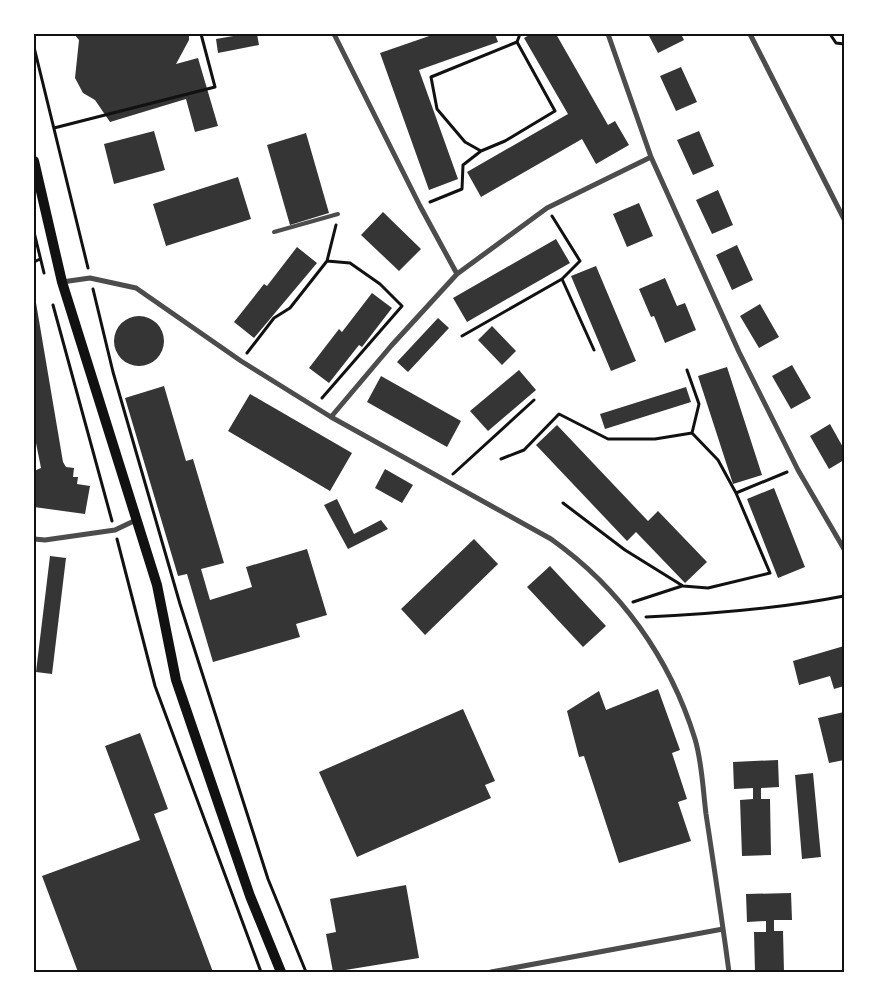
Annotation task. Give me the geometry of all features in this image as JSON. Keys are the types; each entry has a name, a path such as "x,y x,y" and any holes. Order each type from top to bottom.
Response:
{"main road":[{"path":"34,162 62,282 157,585 176,680 250,896 280,972"}],"street":[{"path":"334,34 420,206 457,274"},
{"path":"608,34 651,157 739,352 798,470 844,549"},
{"path":"750,34 844,219"},
{"path":"331,417 391,346 457,274 548,208 651,157"},
{"path":"62,282 90,278 136,288 241,361 314,407 551,539 574,555 623,605 648,636 682,703 695,741 729,972"},
{"path":"34,539 45,540 114,530 136,520"},
{"path":"491,972 723,929"}],"lane":[{"path":"274,232 338,214"}],"path":[{"path":"54,128 215,87 201,34"},
{"path":"481,151 466,142 437,109 431,77 516,42 520,34"},
{"path":"830,34 836,43 844,44"},
{"path":"420,206 462,189 463,165 481,151 505,141 555,111 516,42"},
{"path":"34,47 113,372 180,604 268,879 306,972"},
{"path":"462,336 562,279 580,261 548,208"},
{"path":"241,361 274,318 290,308 327,261 338,214"},
{"path":"34,232 45,277"},
{"path":"34,262 40,259"},
{"path":"314,407 402,306 380,284 350,263 327,261"},
{"path":"562,279 594,350"},
{"path":"53,304 155,686 261,972"},
{"path":"687,370 699,404 692,433"},
{"path":"445,481 534,400"},
{"path":"501,459 524,450 559,414 608,439 655,439 692,433"},
{"path":"623,605 683,586 708,588 770,573 736,493 718,460 692,433"},
{"path":"736,493 783,473 798,470"},
{"path":"563,502 625,550 683,586"},
{"path":"634,618 719,614 799,605 844,596"}],"building":[{"path":"74,34 189,34 189,40 176,64 198,58 218,126 195,132 186,99 110,122 95,100 83,93 75,78 79,40"},
{"path":"257,34 259,45 218,53 216,39"},
{"path":"435,34 495,34 498,42 419,70 458,179 429,190 380,53"},
{"path":"531,34 556,34 608,125 615,121 629,145 596,164 582,139 481,197 467,172 568,114 524,38"},
{"path":"648,34 681,34 684,40 658,53"},
{"path":"681,67 697,102 676,111 660,76"},
{"path":"154,131 165,170 114,184 104,144"},
{"path":"699,131 714,166 693,175 677,140"},
{"path":"306,133 329,213 290,225 267,145"},
{"path":"238,177 251,219 166,246 153,204"},
{"path":"718,190 733,225 712,234 696,200"},
{"path":"639,203 653,236 627,247 613,214"},
{"path":"383,212 421,249 399,271 361,235"},
{"path":"556,239 570,263 467,322 453,298"},
{"path":"737,245 753,280 732,290 716,255"},
{"path":"297,247 317,263 254,338 234,322 264,284 267,286"},
{"path":"596,266 636,361 611,371 571,276"},
{"path":"665,278 677,306 685,303 696,330 665,343 654,316 651,317 639,289"},
{"path":"34,291 63,462 66,467 74,468 73,477 78,477 77,484 90,486 85,514 34,507 34,471 41,468 36,443 34,444"},
{"path":"372,293 392,308 362,347 359,345 329,383 309,368 339,329 342,332"},
{"path":"760,304 779,337 759,348 740,316"},
{"path":"139,316 157,323 164,341 157,359 139,366 121,359 114,341 121,323"},
{"path":"438,318 449,328 408,372 397,362"},
{"path":"492,326 516,351 502,365 478,340"},
{"path":"792,365 811,398 791,409 772,376"},
{"path":"727,367 762,475 733,484 698,376"},
{"path":"519,370 536,390 488,431 470,411"},
{"path":"381,376 461,421 447,447 367,402"},
{"path":"164,386 186,461 193,459 224,563 201,569 210,600 252,587 246,567 307,549 327,615 296,624 300,637 213,662 187,574 178,576 125,398"},
{"path":"686,387 691,402 605,429 600,414"},
{"path":"250,394 352,453 330,491 228,431"},
{"path":"830,424 844,449 844,460 829,469 810,436"},
{"path":"557,425 648,521 658,511 707,562 685,583 636,532 627,541 536,445"},
{"path":"385,469 413,485 402,503 375,488"},
{"path":"774,488 805,567 778,578 747,499"},
{"path":"337,499 354,534 381,520 388,529 348,549 324,505"},
{"path":"474,539 498,564 425,635 401,609"},
{"path":"50,556 66,558 52,674 36,672"},
{"path":"550,566 606,626 583,647 527,587"},
{"path":"844,646 844,686 834,689 830,676 799,685 793,661"},
{"path":"658,689 680,750 672,753 687,799 678,802 691,841 619,863 584,756 579,757 567,711 599,691 606,710"},
{"path":"463,709 495,781 485,785 491,798 357,857 319,772"},
{"path":"844,712 844,760 829,763 818,718"},
{"path":"140,733 168,809 154,814 213,972 78,972 42,876 140,840 105,746"},
{"path":"778,760 779,787 761,788 761,799 770,799 771,855 742,856 740,800 753,799 753,788 734,789 733,762"},
{"path":"813,773 821,857 802,859 795,775"},
{"path":"406,885 419,958 333,972 326,934 336,932 330,899"},
{"path":"791,893 792,920 774,920 774,931 783,931 784,972 755,972 754,932 766,932 766,921 747,922 746,894"}]}
